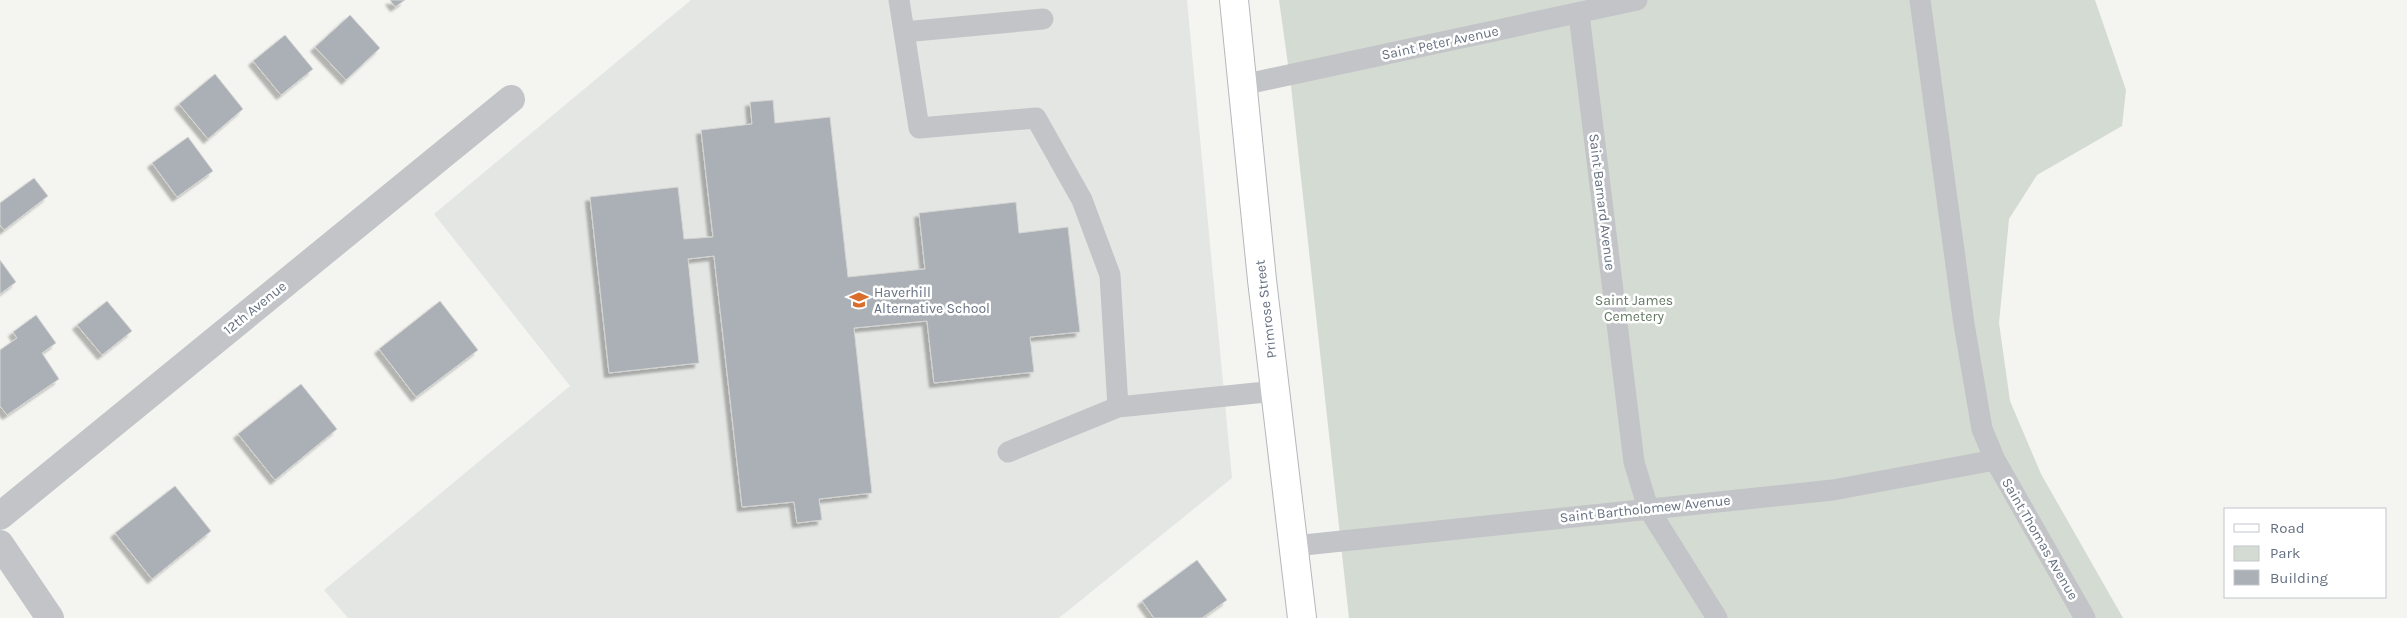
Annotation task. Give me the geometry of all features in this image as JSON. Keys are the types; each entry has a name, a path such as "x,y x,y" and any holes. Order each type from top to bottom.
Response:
{"main road":[{"name":"Primrose Street","path":"1234,0 1302,618"}],"street":[{"name":"12th Avenue","path":"0,516 511,99"},
{"path":"0,544 50,618"}],"lane":[{"path":"899,0 918,128 1036,118 1082,200 1110,275 1118,407"},
{"name":"Saint Peter Avenue","path":"1242,85 1637,0"},
{"name":"Saint Thomas Avenue","path":"1920,0 1968,343 1982,429 1995,460 2085,618"},
{"name":"Saint Barnard Avenue","path":"1579,14 1634,462 1648,508 1717,618"},
{"path":"904,32 1043,19"},
{"path":"1008,452 1118,407 1276,391"},
{"name":"Saint Bartholomew Avenue","path":"1294,546 1446,532 1648,508 1833,490 1995,460"}],"shaded area":[{"name":"Haverhill Alternative School","path":"691,0 1187,0 1232,478 1059,618 348,618 324,590 570,386 434,214"}],"green space":[{"name":"Saint James Cemetery","path":"1279,0 2095,0 2126,90 2122,126 2037,175 2009,219 1999,323 2010,401 2041,474 2123,618 1349,618 1291,86"}],"building":[{"path":"390,0 405,0 395,7"},
{"path":"350,15 380,48 346,80 315,47"},
{"path":"285,35 313,69 281,95 253,61"},
{"path":"215,74 243,109 208,139 179,104"},
{"path":"773,100 775,123 830,117 848,277 925,269 919,213 1016,202 1019,233 1068,227 1080,332 1030,337 1034,372 934,383 927,321 854,328 872,493 819,499 822,520 797,523 794,502 742,507 714,256 688,259 699,363 609,373 590,197 678,187 684,239 713,237 701,130 752,124 750,102"},
{"path":"188,137 213,171 177,197 152,163"},
{"path":"34,178 48,196 4,230 0,225 0,203"},
{"path":"0,260 16,282 0,294"},
{"path":"107,301 132,331 102,355 77,325"},
{"path":"440,301 478,350 416,397 379,349"},
{"path":"36,315 56,343 42,353 59,379 7,415 0,406 0,350 17,338 13,332"},
{"path":"301,384 337,429 275,480 238,434"},
{"path":"175,486 211,531 152,579 115,533"},
{"path":"1197,560 1227,600 1202,618 1154,618 1142,601"}],"place":[{"name":"Haverhill Alternative School","path":"859,300"}]}
